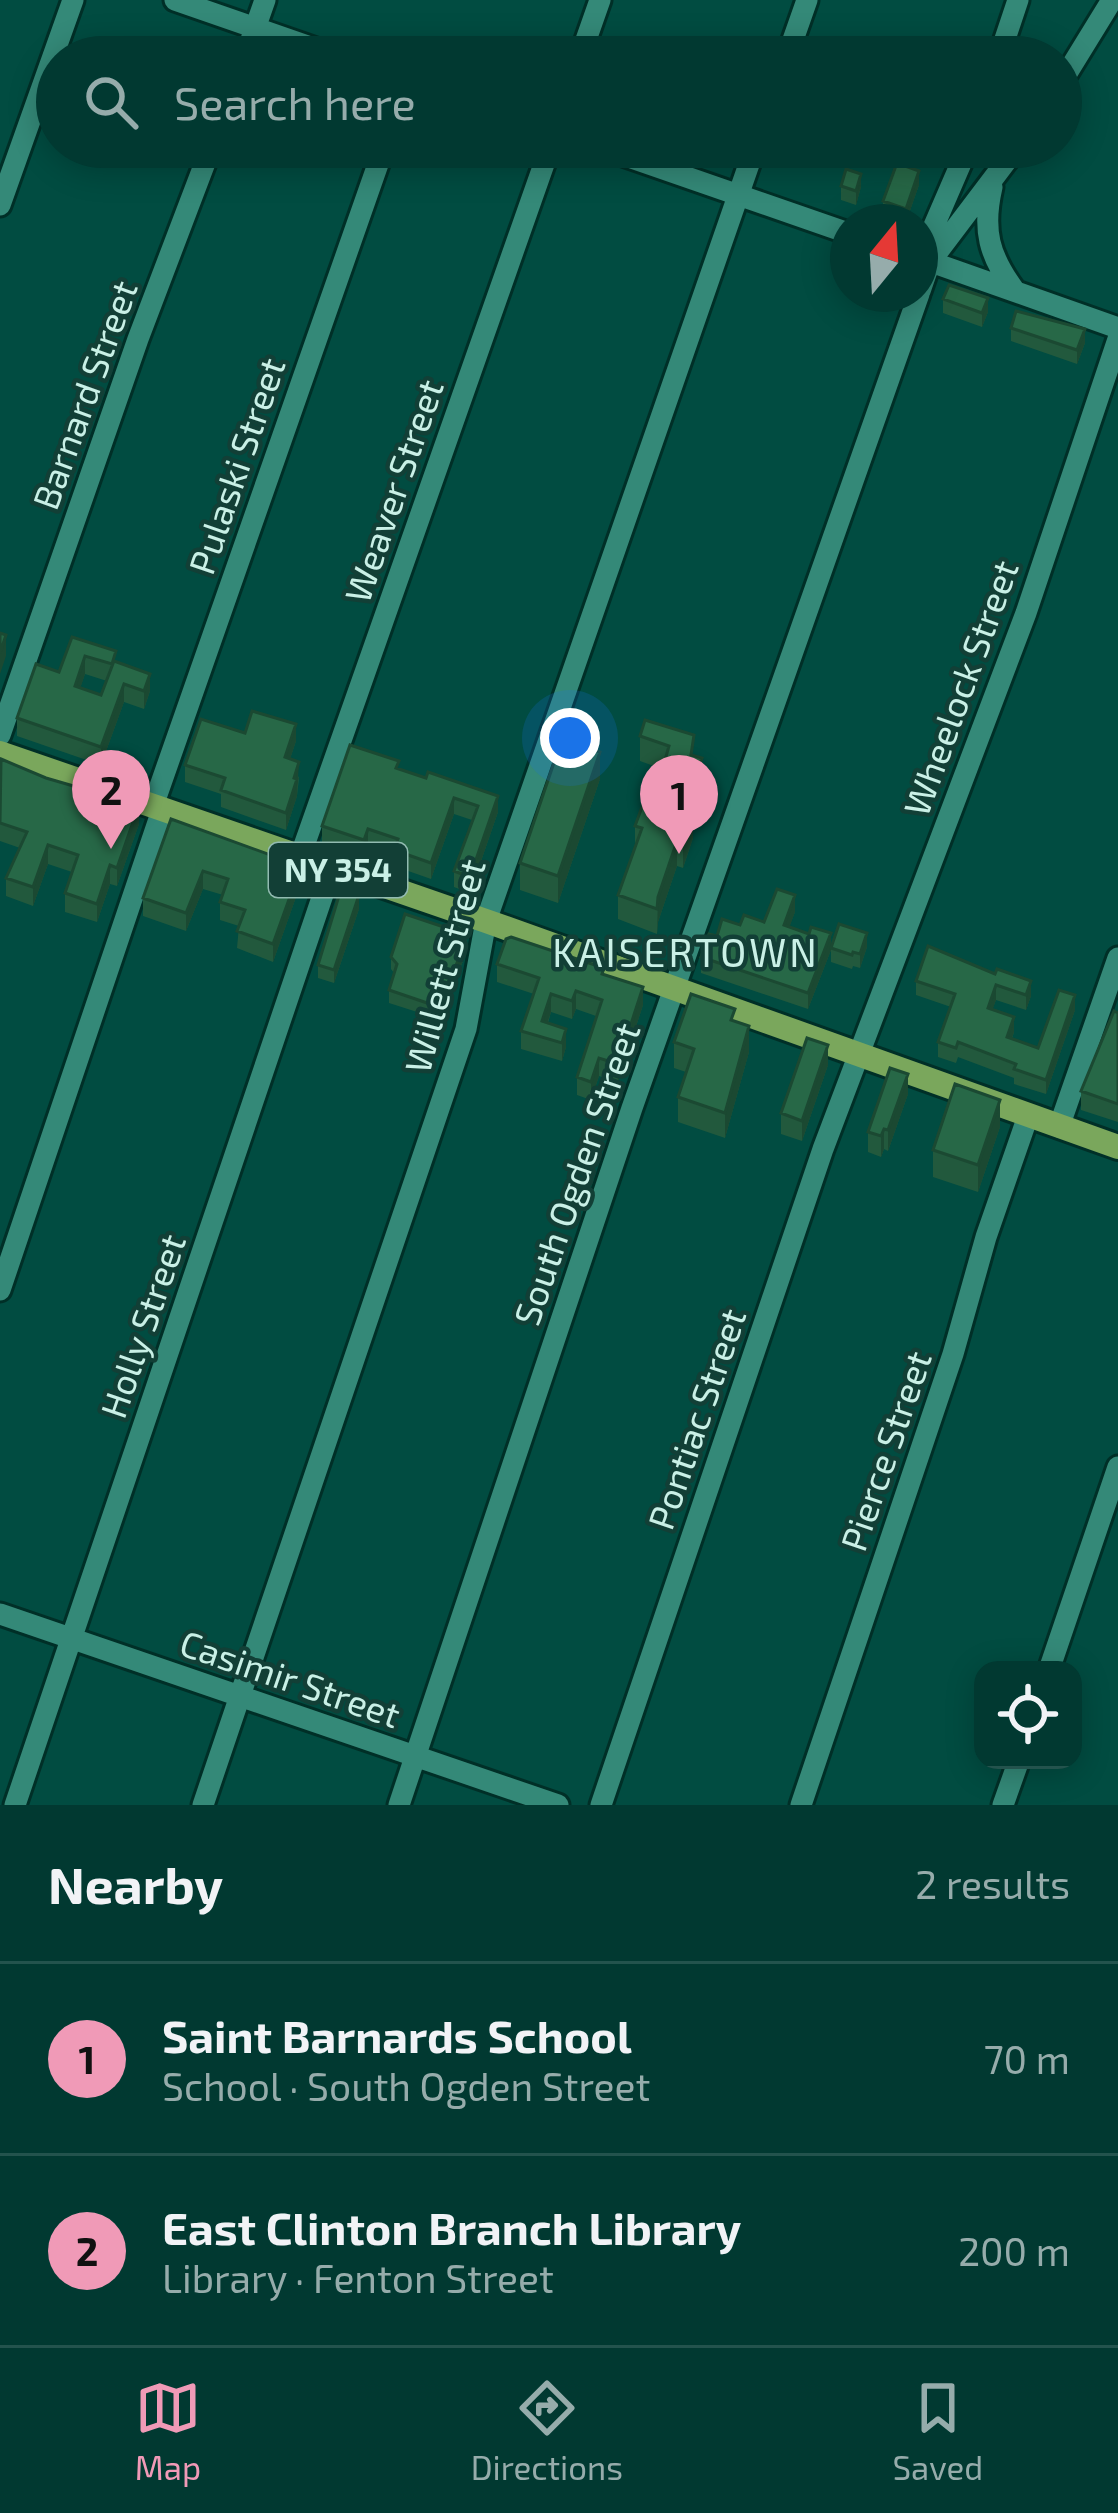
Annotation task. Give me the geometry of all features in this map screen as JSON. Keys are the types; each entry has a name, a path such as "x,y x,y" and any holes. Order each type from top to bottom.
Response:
{"main road":[{"name":"NY 354","path":"0,753 1118,1147"}],"street":[{"path":"60,36 73,0"},
{"path":"176,0 279,36"},
{"path":"253,36 266,0"},
{"path":"587,36 600,0"},
{"path":"794,36 807,0"},
{"path":"1006,36 1018,0"},
{"path":"1082,49 1112,0"},
{"path":"0,206 36,104"},
{"name":"Barnard Street","path":"0,735 203,168"},
{"name":"Pulaski Street","path":"0,1290 158,808 377,168"},
{"name":"Weaver Street","path":"300,857 543,168"},
{"path":"660,168 830,227"},
{"name":"Willett Street","path":"203,1805 466,1030 486,921 748,168"},
{"name":"South Ogden Street","path":"938,216 959,168"},
{"name":"South Ogden Street","path":"938,245 1002,168"},
{"path":"993,181 986,222 988,245 1015,291"},
{"path":"938,264 1118,328"},
{"name":"South Ogden Street","path":"399,1805 675,990 913,312"},
{"name":"Wheelock Street","path":"859,1056 1026,614 1118,339"},
{"name":"Holly Street","path":"15,1805 332,868"},
{"path":"1059,1127 1118,958"},
{"name":"Pontiac Street","path":"601,1805 823,1149 859,1056"},
{"name":"Pierce Street","path":"802,1805 1028,1116"},
{"path":"1052,1661 1118,1467"},
{"name":"Casimir Street","path":"0,1613 558,1805"},
{"path":"1004,1805 1016,1769"}],"building":[{"path":"895,168 919,171 908,204 883,201"},
{"path":"846,169 861,174 856,191 841,186"},
{"path":"949,285 988,298 982,313 943,299"},
{"path":"1016,311 1085,329 1077,350 1011,328"},
{"path":"72,637 116,651 112,664 85,656 75,686 101,695 114,661 150,674 144,691 124,684 101,747 17,718 36,664 59,672"},
{"path":"252,711 296,724 285,757 299,762 286,813 221,790 225,778 185,765 201,719 245,733"},
{"path":"645,720 694,735 691,755 702,758 684,810 693,813 683,843 677,841 657,909 618,895 642,828 635,826 646,796 654,799 669,746 640,736"},
{"path":"562,739 600,752 558,876 520,863"},
{"path":"350,745 399,761 396,768 426,778 428,772 498,796 470,877 454,871 478,806 454,798 431,863 394,850 398,839 368,829 364,840 322,826"},
{"path":"1,759 46,778 139,805 117,868 110,865 97,904 65,893 78,855 48,845 33,887 6,878 27,832 0,823"},
{"path":"171,819 301,866 273,944 237,931 245,910 220,902 228,879 203,871 186,913 143,898"},
{"path":"341,889 359,895 334,970 318,965"},
{"path":"777,889 795,895 784,925 809,934 811,927 831,933 808,993 701,957 709,934 717,936 722,919 740,925 744,915 764,922"},
{"path":"405,914 450,929 453,921 467,926 439,1007 389,990 397,964 391,957"},
{"path":"839,924 867,933 860,954 831,948"},
{"path":"511,937 604,968 602,974 643,987 618,1064 599,1058 591,1082 577,1077 602,1000 576,991 572,1001 551,994 542,1021 566,1029 562,1043 521,1031 539,978 497,964"},
{"path":"928,946 995,974 997,969 1031,981 1026,995 996,985 988,1008 1014,1017 1007,1037 1038,1048 1059,990 1075,995 1046,1080 958,1042 956,1048 938,1042 955,994 916,981"},
{"path":"691,994 735,1009 731,1020 749,1026 725,1113 678,1097 694,1049 674,1042"},
{"path":"1114,1011 1118,1013 1118,1104 1081,1091"},
{"path":"807,1038 828,1045 802,1121 781,1113"},
{"path":"890,1068 908,1074 888,1130 881,1136 868,1132"},
{"path":"955,1084 1000,1100 978,1165 933,1150"}],"place":[{"name":"East Clinton Branch Library","path":"111,849"},
{"name":"Saint Barnards School","path":"679,854"}],"district":[{"name":"KAISERTOWN","path":"686,953"}]}
